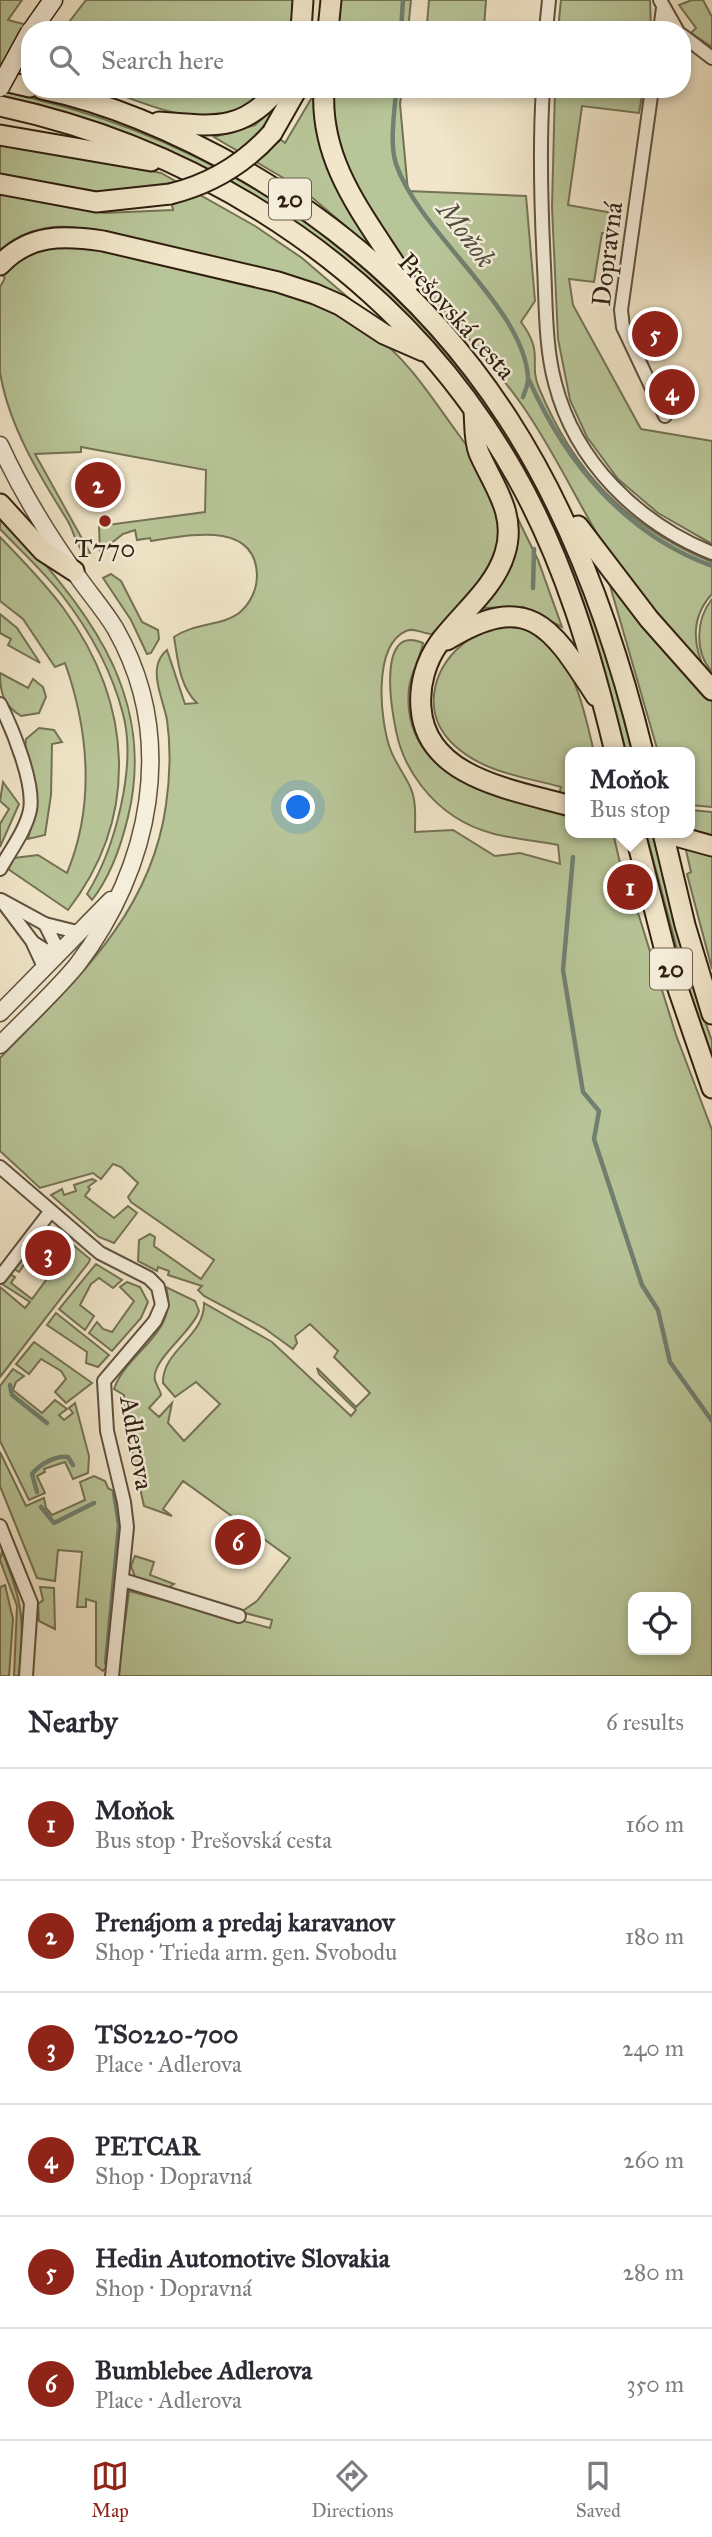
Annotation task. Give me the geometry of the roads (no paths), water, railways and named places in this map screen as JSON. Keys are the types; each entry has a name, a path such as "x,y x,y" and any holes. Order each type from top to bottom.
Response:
{"highway":[{"path":"302,21 303,0"},
{"path":"324,21 330,4"},
{"path":"0,80 21,85"},
{"name":"Prešovská cesta","path":"70,98 139,120 202,148 278,190 350,242 421,307 488,387 514,423 552,490 575,539 610,633 642,747"},
{"path":"139,120 211,126 230,124 251,116 269,98"},
{"path":"0,184 96,202 170,194 221,175 252,153 272,133 292,98"},
{"path":"325,98 326,124 348,191 362,219 390,256 421,307"},
{"name":"Prešovská cesta","path":"0,106 89,129 190,169 268,214 328,257 387,309 430,355"},
{"path":"0,135 190,169"},
{"path":"0,265 11,254 40,239 69,237 103,241 278,282 315,294 340,305 384,334 430,355"},
{"name":"20","path":"430,355 474,410 526,496 563,577 588,646 614,747"},
{"path":"474,410 478,451 501,492 508,538 498,569 437,646 425,672 420,698 424,727 430,738 457,767 494,784 565,805"},
{"path":"552,490 649,619 712,690"},
{"path":"0,504 43,551 74,571"},
{"path":"437,646 486,619 512,617 538,624 567,650 605,710"},
{"name":"20","path":"636,838 665,951 712,1088"},
{"name":"20","path":"665,838 685,925 712,1014"},
{"path":"682,838 712,846"}],"main road":[{"path":"38,21 53,0"},
{"path":"0,87 21,49"}],"street":[{"path":"547,21 548,0"},
{"path":"661,4 671,21"},
{"path":"691,42 712,58"},
{"path":"543,98 542,224 546,297 552,367 561,402 588,455 626,500 674,534 712,553"},
{"name":"Dopravná","path":"651,98 621,310 627,336 666,415"},
{"path":"0,445 31,506 123,643 139,682 147,718 152,770 148,809 138,847 118,894 92,942 76,966 4,1041"},
{"path":"0,704 12,729 31,801 25,825 0,869"},
{"path":"0,1013 77,932 118,894"},
{"path":"1,900 46,924 77,932"},
{"path":"1,900 32,942 44,967"},
{"path":"4,1041 21,1010 58,971 61,961 59,952 46,924"},
{"path":"32,942 45,950 59,952 78,949 92,942"},
{"name":"Adlerova","path":"0,1167 100,1253 149,1278 161,1295 162,1305 155,1321 104,1381 108,1441 126,1513 123,1580 112,1676"},
{"path":"0,1277 50,1212"},
{"path":"0,1526 31,1603 26,1676"},
{"path":"123,1580 239,1616"}],"waterway":[{"name":"Moňok","path":"402,21 403,0"},
{"name":"Moňok","path":"395,98 393,136 396,164 408,190 426,217 509,324 522,350 528,377 523,397"},
{"path":"529,380 561,440 602,492 652,535 712,566"},
{"name":"Moňok","path":"533,588 534,549"},
{"name":"Moňok","path":"573,857 563,970 583,1092 599,1111 594,1139 642,1285 658,1310 670,1362 712,1421"},
{"path":"10,1385 12,1395 47,1423"},
{"path":"37,1492 32,1474 39,1467 63,1457 68,1457 73,1465"},
{"path":"106,1663 119,1525 114,1493"},
{"path":"41,1507 54,1523 94,1503"}],"place":[{"name":"Hedin Automotive Slovakia","path":"655,334"},
{"name":"PETCAR","path":"672,392"},
{"name":"Prenájom a predaj karavanov","path":"98,485"},
{"name":"T770","path":"105,521"},
{"name":"Moňok","path":"630,887"},
{"name":"TS0220-700","path":"48,1253"},
{"name":"Bumblebee Adlerova","path":"238,1542"}]}
